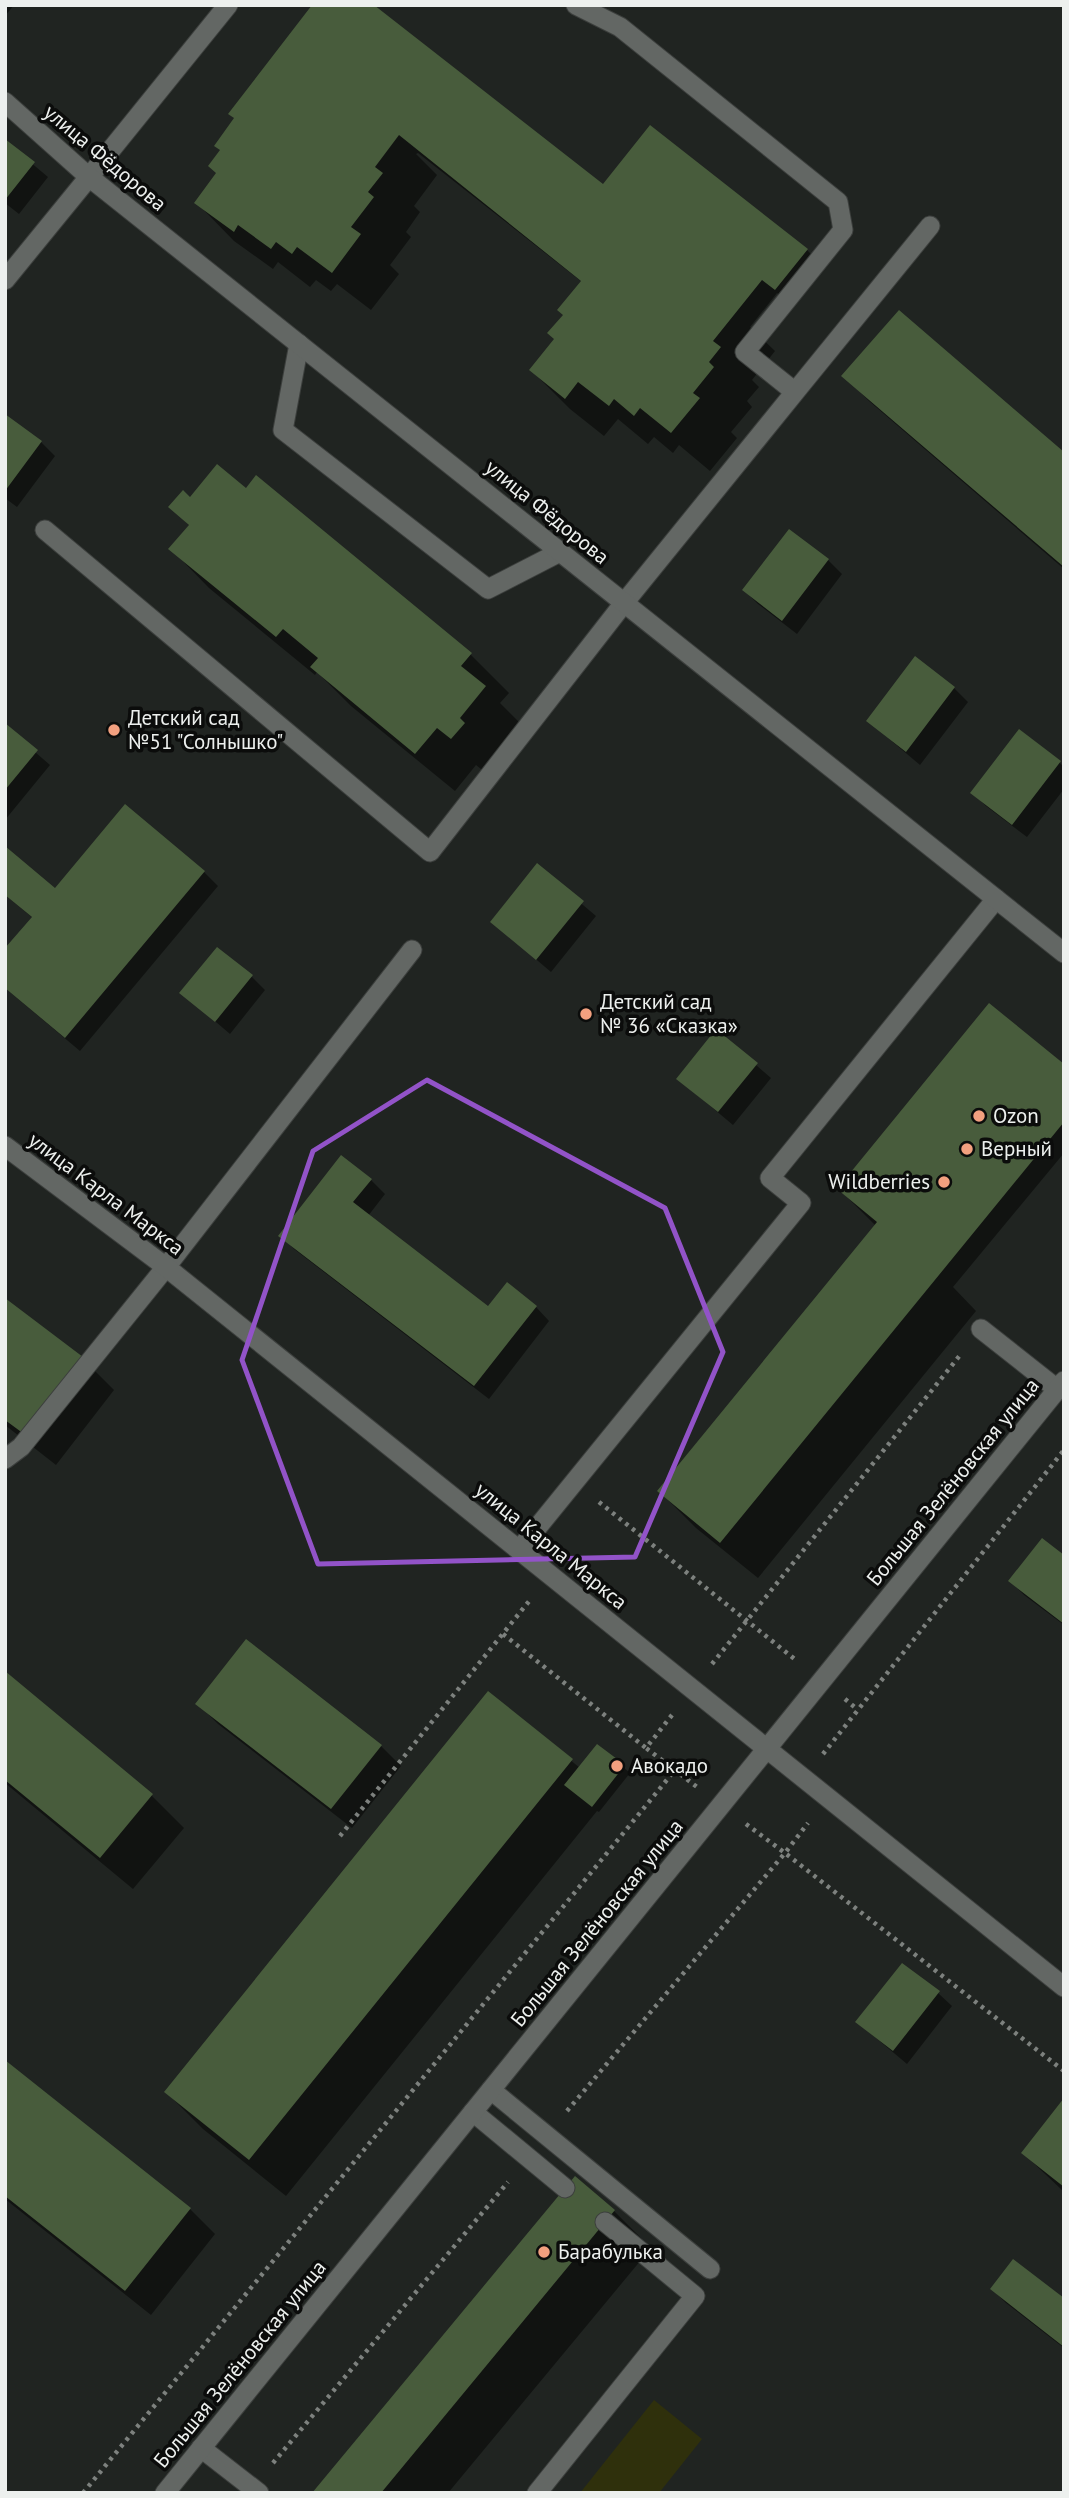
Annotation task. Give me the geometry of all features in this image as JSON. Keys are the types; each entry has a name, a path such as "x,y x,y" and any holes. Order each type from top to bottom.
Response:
{"street":[{"path":"5,280 228,5"},
{"path":"576,5 620,27 838,202 843,230 744,352 795,392"},
{"name":"улица Фёдорова","path":"5,102 89,177 1064,953"},
{"path":"44,530 430,852 624,603 930,226"},
{"path":"299,344 283,430 488,589 560,552"},
{"path":"519,1550 801,1203 770,1178 996,899"},
{"path":"5,1459 21,1447 166,1267 412,950"},
{"name":"улица Карла Маркса","path":"5,1146 166,1267 1064,1987"},
{"path":"981,1329 1061,1385"},
{"name":"Большая Зелёновская улица","path":"165,2493 1061,1385"},
{"path":"491,2090 710,2269"},
{"path":"473,2112 565,2189"},
{"path":"537,2493 695,2296 605,2222"},
{"path":"201,2448 259,2493"}],"path":[{"path":"747,1620 981,1329"},
{"path":"819,1759 1064,1450"},
{"path":"574,1482 858,1710"},
{"path":"340,1836 551,1575"},
{"path":"503,1634 646,1748"},
{"path":"83,2493 675,1770"},
{"path":"547,2136 785,1853 1064,2071"},
{"path":"265,2472 528,2158"}],"highlighted area":[{"path":"427,1080 665,1208 723,1352 635,1557 318,1564 242,1360 313,1151"}],"shaded area":[{"path":"654,2400 702,2439 659,2493 580,2493"}],"building":[{"path":"312,5 374,5 603,184 650,125 808,249 775,290 762,280 713,341 721,347 709,362 714,367 693,393 700,398 671,433 640,408 634,416 614,399 609,406 578,382 565,399 529,370 554,339 547,333 563,315 557,310 581,281 399,135 375,167 383,173 368,192 374,197 351,227 361,234 332,273 297,247 292,254 276,242 271,249 238,225 234,232 194,203 216,173 208,166 220,150 214,146 234,118 228,114"},
{"path":"5,139 35,162 5,200"},
{"path":"899,310 1064,452 1064,567 841,376"},
{"path":"5,414 42,441 5,491"},
{"path":"217,464 246,488 256,475 472,653 461,666 486,686 460,718 465,723 451,739 437,728 415,754 310,667 318,658 283,629 276,637 168,549 189,525 168,507 183,490 190,497"},
{"path":"789,529 829,559 782,621 742,590"},
{"path":"915,656 955,687 906,752 866,721"},
{"path":"5,723 38,750 5,790"},
{"path":"1019,729 1061,761 1012,825 970,793"},
{"path":"125,804 205,871 65,1038 5,988 5,948 32,917 5,895 5,846 55,888"},
{"path":"537,863 584,901 536,960 490,922"},
{"path":"217,947 253,975 215,1022 179,993"},
{"path":"989,1003 1064,1064 1064,1122 720,1543 657,1491 877,1222 837,1189"},
{"path":"716,1029 758,1063 718,1112 676,1079"},
{"path":"341,1155 372,1179 353,1202 488,1306 507,1282 537,1306 474,1386 278,1236"},
{"path":"5,1298 83,1357 24,1434 5,1420"},
{"path":"1042,1538 1064,1555 1064,1624 1008,1581"},
{"path":"246,1639 382,1745 331,1809 195,1704"},
{"path":"5,1671 153,1794 100,1858 5,1780"},
{"path":"488,1691 573,1759 249,2160 164,2092"},
{"path":"597,1744 625,1765 592,1807 564,1785"},
{"path":"902,1963 940,1991 893,2051 855,2022"},
{"path":"5,2060 191,2208 125,2291 5,2196"},
{"path":"1064,2098 1064,2187 1021,2153"},
{"path":"575,2176 615,2210 381,2493 312,2493"},
{"path":"1013,2259 1064,2298 1064,2347 990,2289"}],"place":[{"name":"Детский сад №51 \"Солнышко\"","path":"114,730"},
{"name":"Детский сад № 36 «Сказка»","path":"586,1014"},
{"name":"Ozon","path":"979,1116"},
{"name":"Верный","path":"967,1149"},
{"name":"Wildberries","path":"944,1182"},
{"name":"Авокадо","path":"617,1766"},
{"name":"Барабулька","path":"544,2252"}]}
